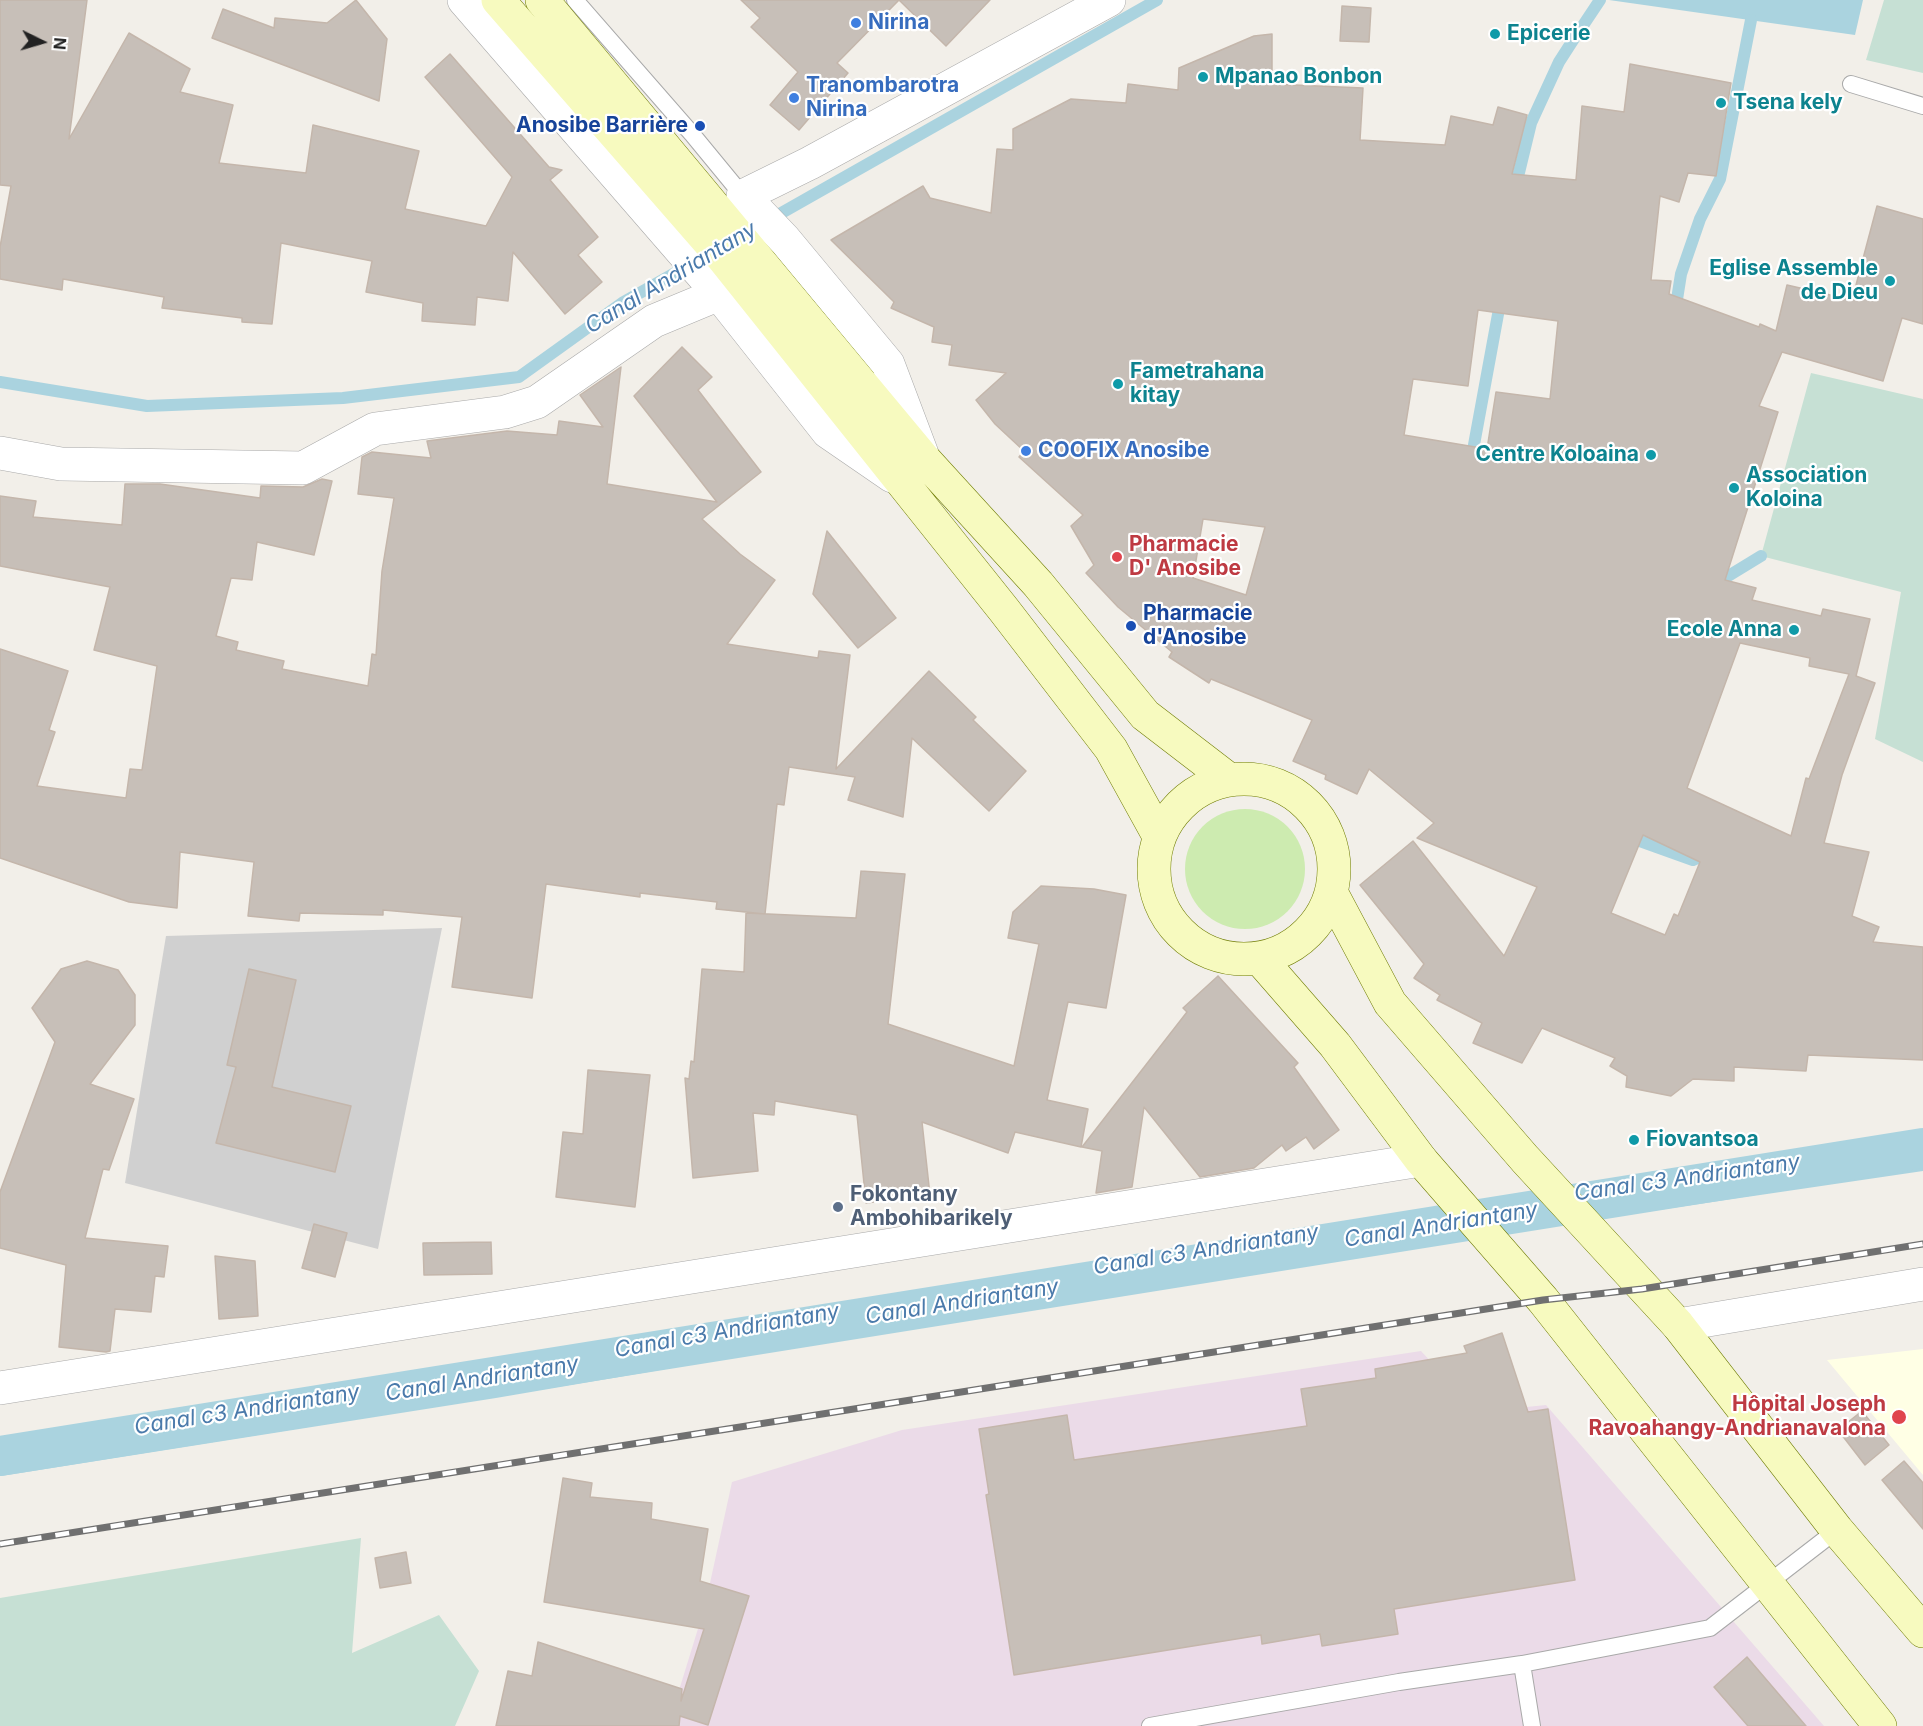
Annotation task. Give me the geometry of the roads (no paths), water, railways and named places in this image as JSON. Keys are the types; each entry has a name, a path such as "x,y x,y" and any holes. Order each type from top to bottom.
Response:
{"main road":[{"path":"498,0 686,215"},
{"path":"542,0 723,269 1004,610 1111,749 1159,836"},
{"path":"723,269 923,458 1038,584 1145,715 1227,778"},
{"path":"1227,778 1261,778 1290,790 1315,810 1328,832 1335,862 1332,894 1324,912 1305,937 1289,948 1260,959 1219,956 1191,942 1174,927 1158,899 1153,868 1159,836 1185,799 1227,778"},
{"path":"1332,894 1390,1003 1525,1159 1678,1325 1837,1530 1923,1631"},
{"path":"1260,959 1335,1045 1421,1160 1543,1300 1880,1726"}],"street":[{"path":"464,0 686,215"},
{"path":"923,458 888,364 743,196 810,163 1109,0"},
{"path":"0,453 61,464 303,468 375,429 505,412 537,402 654,321 723,269"},
{"path":"0,1388 1421,1160"},
{"path":"1678,1325 1923,1284"}],"lane":[{"path":"575,0 693,134 743,196"},
{"path":"1851,84 1923,106"},
{"path":"1150,1726 1399,1682 1522,1664 1710,1628 1837,1530"},
{"path":"1522,1664 1532,1726"}],"water":[{"path":"1609,0 1863,0 1855,35"}],"waterway":[{"name":"Canal Andriantany","path":"769,220 1157,0"},
{"path":"1582,27 1600,0"},
{"path":"1675,312 1681,274 1700,219 1720,179 1751,20"},
{"path":"1515,189 1531,123 1559,62 1577,34"},
{"name":"Canal Andriantany","path":"0,382 147,406 343,398 519,377 622,303 691,264"},
{"path":"1471,461 1501,298"},
{"path":"1719,592 1725,578 1761,556"},
{"path":"1626,836 1693,860 1704,855 1710,857"},
{"name":"Canal Andriantany","path":"0,1456 1923,1148"},
{"name":"Canal c3 Andriantany","path":"0,1470 495,1392 1203,1271 1923,1165"}],"railway":[{"path":"0,1544 1543,1300 1642,1289 1923,1244"}],"place":[{"name":"Nirina","path":"856,23"},
{"name":"Epicerie","path":"1495,34"},
{"name":"Mpanao Bonbon","path":"1203,77"},
{"name":"Tranombarotra Nirina","path":"794,98"},
{"name":"Tsena kely","path":"1721,103"},
{"name":"Anosibe Barrière","path":"700,126"},
{"name":"Eglise Assemble de Dieu","path":"1890,281"},
{"name":"Fametrahana kitay","path":"1118,384"},
{"name":"COOFIX Anosibe","path":"1026,451"},
{"name":"Centre Koloaina","path":"1651,455"},
{"name":"Association Koloina","path":"1734,488"},
{"name":"Pharmacie D' Anosibe","path":"1117,557"},
{"name":"Pharmacie d'Anosibe","path":"1131,626"},
{"name":"Ecole Anna","path":"1794,630"},
{"name":"Fiovantsoa","path":"1634,1140"},
{"name":"Fokontany Ambohibarikely","path":"838,1207"},
{"name":"Hôpital Joseph Ravoahangy-Andrianavalona","path":"1899,1417"}]}
